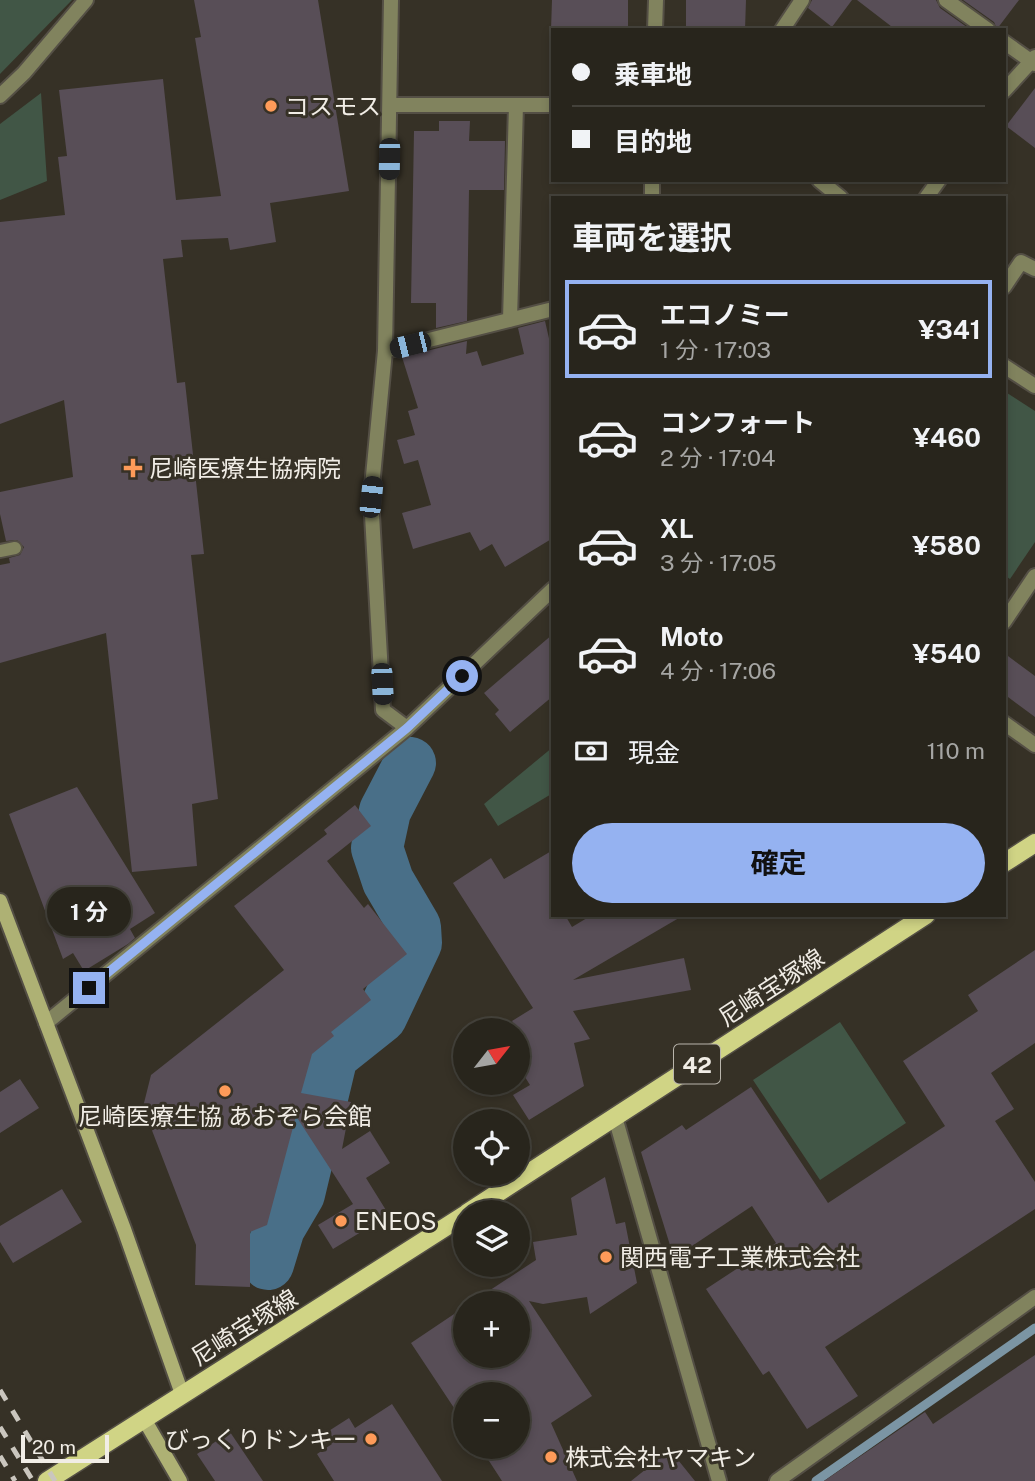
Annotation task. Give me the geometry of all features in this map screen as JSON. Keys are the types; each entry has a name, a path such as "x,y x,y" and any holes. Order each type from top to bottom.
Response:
{"main road":[{"path":"1006,862 1035,843"},
{"name":"尼崎宝塚線","path":"486,1200 923,917"},
{"name":"尼崎宝塚線","path":"47,1481 453,1221"}],"street":[{"path":"0,96 24,74 86,0"},
{"path":"391,0 385,351 371,497 383,710 407,728"},
{"path":"655,28 656,0"},
{"path":"783,28 802,0"},
{"path":"946,0 985,28"},
{"path":"1006,43 1034,60 1006,90"},
{"path":"390,105 551,106"},
{"path":"510,320 516,105"},
{"path":"821,182 839,196"},
{"path":"1006,284 1021,262 1035,269"},
{"path":"385,351 551,310"},
{"path":"1006,367 1035,386"},
{"path":"1006,619 1035,576"},
{"path":"46,1023 407,728 551,591"},
{"path":"1006,724 1035,745"},
{"path":"0,901 182,1394"},
{"path":"615,1117 719,1481"},
{"path":"777,1481 1035,1297"},
{"path":"144,1419 180,1481"}],"lane":[{"path":"0,551 15,548"}],"green space":[{"path":"0,0 72,0 0,74"},
{"path":"41,93 47,181 0,200 0,124"},
{"path":"1006,392 1035,411 1035,542 1010,579 1006,576"},
{"path":"551,749 551,794 498,826 484,804"},
{"path":"840,1022 906,1123 820,1180 753,1080"}],"building":[{"path":"194,0 318,0 349,191 270,203 276,242 230,250 228,238 181,240 183,257 163,259 177,383 185,382 204,554 191,555 218,799 192,804 197,866 132,872 106,633 0,663 0,565 10,563 9,558 20,555 24,547 17,540 6,541 0,514 0,492 73,477 64,400 0,424 0,222 65,215 58,157 67,156 59,90 163,79 176,200 221,196 195,38 201,37"},
{"path":"552,0 628,0 628,28 551,28"},
{"path":"686,0 746,0 745,28 686,28"},
{"path":"812,0 852,0 832,27 808,8"},
{"path":"857,0 936,0 940,8 968,28 893,28"},
{"path":"963,0 1019,0 998,28 994,22"},
{"path":"1035,88 1035,148 1006,126"},
{"path":"439,121 470,121 469,141 505,141 504,190 469,190 467,321 436,328 436,303 411,303 414,131 439,131"},
{"path":"545,321 551,347 551,539 505,567 492,544 480,551 470,532 413,549 402,513 431,505 418,460 404,464 397,440 415,435 408,411 418,408 402,357 467,341 466,354 477,351 482,366 524,354 518,328"},
{"path":"551,636 551,698 510,732 495,714 499,710 484,693"},
{"path":"1006,654 1035,676 1035,717 1006,695"},
{"path":"77,787 155,913 130,929 135,938 128,944 84,971 73,953 63,959 9,814"},
{"name":"尼崎医療生協 あおぞら会館","path":"355,805 371,826 327,861 364,908 368,904 407,954 363,989 371,1000 331,1032 334,1036 312,1054 301,1093 351,1102 342,1149 370,1131 390,1163 366,1178 389,1215 333,1249 318,1225 353,1204 296,1116 267,1225 250,1232 250,1287 195,1285 196,1245 143,1107 151,1075 284,970 234,906 327,834 324,830"},
{"path":"551,851 551,917 566,917 572,927 589,917 681,917 573,980 684,958 691,990 573,1011 590,1039 574,1043 584,1086 530,1119 530,1109 522,1109 514,1096 530,1096 530,1018 517,1018 533,1008 453,883 491,858 504,879"},
{"path":"1035,950 1035,1043 991,1073 1014,1109 995,1121 1035,1182 1035,1209 825,1347 858,1396 807,1429 769,1371 763,1375 706,1289 776,1243 752,1206 674,1258 641,1152 682,1125 686,1130 751,1087 828,1203 945,1126 903,1061 978,1011 968,995"},
{"path":"20,1079 39,1108 0,1133 0,1092"},
{"path":"605,1177 616,1224 625,1222 637,1283 590,1314 587,1297 543,1304 530,1301 530,1291 489,1291 510,1277 530,1277 530,1264 536,1260 533,1242 577,1235 571,1198"},
{"path":"62,1189 82,1222 13,1263 0,1242 0,1226"},
{"path":"530,1303 592,1396 551,1423 577,1481 502,1481 488,1459 530,1459 530,1382 453,1382 453,1406 411,1343 453,1315 453,1368 530,1368"},
{"path":"1035,1355 1035,1481 824,1481 925,1412 933,1424"},
{"name":"びっくりドンキー","path":"392,1404 442,1481 334,1481 317,1454 332,1444 324,1434 349,1418 355,1428"},
{"path":"230,1432 263,1481 215,1481 197,1454"},
{"path":"670,1450 695,1481 631,1481"}],"waterway":[{"path":"268,1264 279,1228 299,1194 332,1056 381,1017 416,943 415,927 388,881 377,848 385,811 410,763"},
{"path":"816,1481 1035,1328"}],"railway":[{"path":"0,1390 55,1481"},
{"path":"0,1427 33,1481"},
{"path":"0,1456 15,1481"}],"place":[{"name":"コスモス","path":"271,106"},
{"name":"尼崎医療生協病院","path":"133,468"},
{"name":"尼崎医療生協 あおぞら会館","path":"225,1091"},
{"name":"ENEOS","path":"341,1221"},
{"name":"関西電子工業株式会社","path":"606,1257"},
{"name":"びっくりドンキー","path":"371,1439"},
{"name":"株式会社ヤマキン","path":"551,1457"}],"route":[{"path":"89,988 407,728 462,676"}]}
